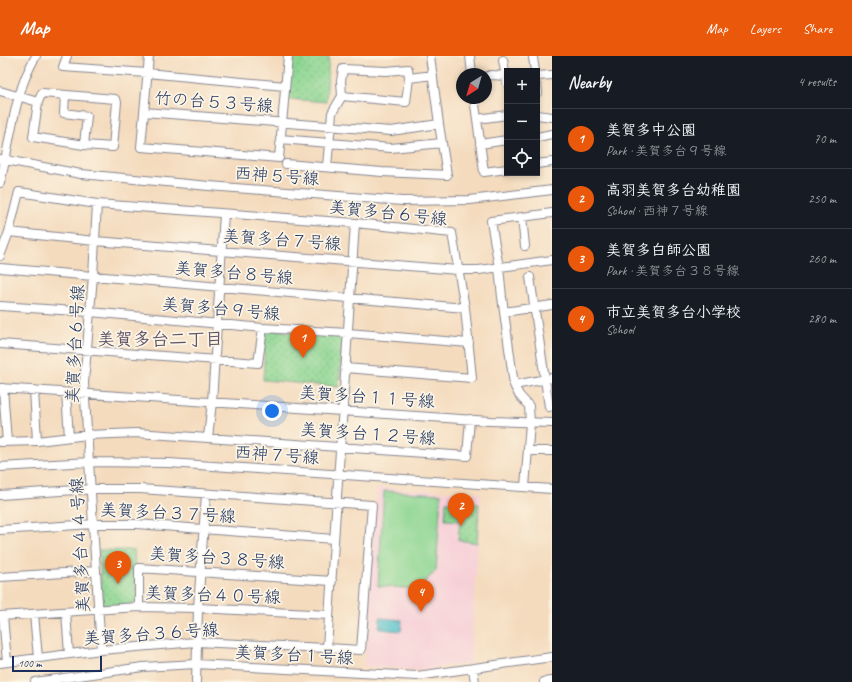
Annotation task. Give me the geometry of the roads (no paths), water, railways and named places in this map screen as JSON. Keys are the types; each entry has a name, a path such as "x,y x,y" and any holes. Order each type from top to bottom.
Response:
{"street":[{"path":"0,183 3,160 18,96 36,56"},
{"path":"67,56 63,67 285,86"},
{"path":"149,56 141,147 279,158 288,56"},
{"path":"286,164 327,166 382,172 448,175 439,124 430,56"},
{"path":"470,56 471,68"},
{"path":"533,58 535,68"},
{"path":"503,60 505,68"},
{"path":"327,166 332,112 342,96 341,81 343,69 386,71 408,69 409,78 406,102 342,96"},
{"path":"409,78 433,75"},
{"path":"492,75 504,77"},
{"path":"540,76 552,75"},
{"path":"0,91 38,102"},
{"path":"42,93 115,99 117,102 113,147 84,145 33,137 38,102 42,93"},
{"path":"65,95 64,113 87,116 84,145"},
{"path":"475,104 484,172 504,169"},
{"name":"竹の台５３号線","path":"144,112 391,131 439,124"},
{"path":"477,119 504,115"},
{"path":"540,115 552,117"},
{"path":"540,136 552,134"},
{"path":"280,139 391,148 442,143"},
{"path":"480,144 504,140"},
{"name":"西神５号線","path":"3,160 81,174 209,186 402,201 470,200 552,190"},
{"path":"540,164 552,162"},
{"name":"美賀多台６号線","path":"0,256 9,232 19,192 97,204 224,215 355,223 452,233 465,308 472,378 345,368"},
{"name":"美賀多台６号線","path":"90,462 84,382 93,276 97,204"},
{"path":"525,487 530,423 529,406 519,395 514,385 499,268 491,221 552,213"},
{"path":"208,437 212,402 224,215"},
{"path":"522,217 525,246"},
{"path":"327,648 355,223"},
{"name":"美賀多台７号線","path":"9,232 95,241 458,270 499,268 552,260"},
{"name":"美賀多台８号線","path":"0,268 465,308"},
{"path":"530,277 549,379 549,407"},
{"path":"504,312 552,305"},
{"name":"美賀多台９号線","path":"0,306 90,312 263,328 469,343"},
{"path":"0,344 214,361 258,363 263,328"},
{"path":"514,385 549,379"},
{"path":"1,388 3,442"},
{"name":"美賀多台１１号線","path":"1,388 530,423 552,423"},
{"path":"34,390 37,440"},
{"path":"66,392 69,437"},
{"name":"美賀多台１２号線","path":"3,442 88,435 137,433 467,456 470,419"},
{"path":"528,451 552,451"},
{"name":"西神７号線","path":"0,467 90,462 168,463 552,489"},
{"name":"美賀多台４４号線","path":"90,462 101,650"},
{"path":"0,495 91,489 140,489 336,502"},
{"path":"196,682 196,642 206,494"},
{"name":"美賀多台３６号線","path":"3,663 101,650 196,642 361,650 372,504 336,502"},
{"name":"美賀多台３７号線","path":"0,530 94,524 137,524 334,539"},
{"name":"美賀多台３８号線","path":"139,607 139,568 332,581"},
{"path":"0,577 96,571"},
{"name":"美賀多台４０号線","path":"2,616 139,607 198,608 329,616"},
{"path":"66,612 69,654"},
{"path":"34,614 38,658"},
{"path":"2,616 3,663"},
{"name":"美賀多台１号線","path":"35,682 74,679 143,667 196,664 418,676 552,657"},
{"path":"473,669 475,682"},
{"path":"344,672 344,682"}],"water":[{"path":"380,618 402,620 401,631 379,629"}],"place":[{"name":"美賀多中公園","path":"303,358"},
{"name":"高羽美賀多台幼稚園","path":"461,526"},
{"name":"美賀多白師公園","path":"118,584"},
{"name":"市立美賀多台小学校","path":"421,612"}],"district":[{"name":"美賀多台二丁目","path":"160,339"}]}
